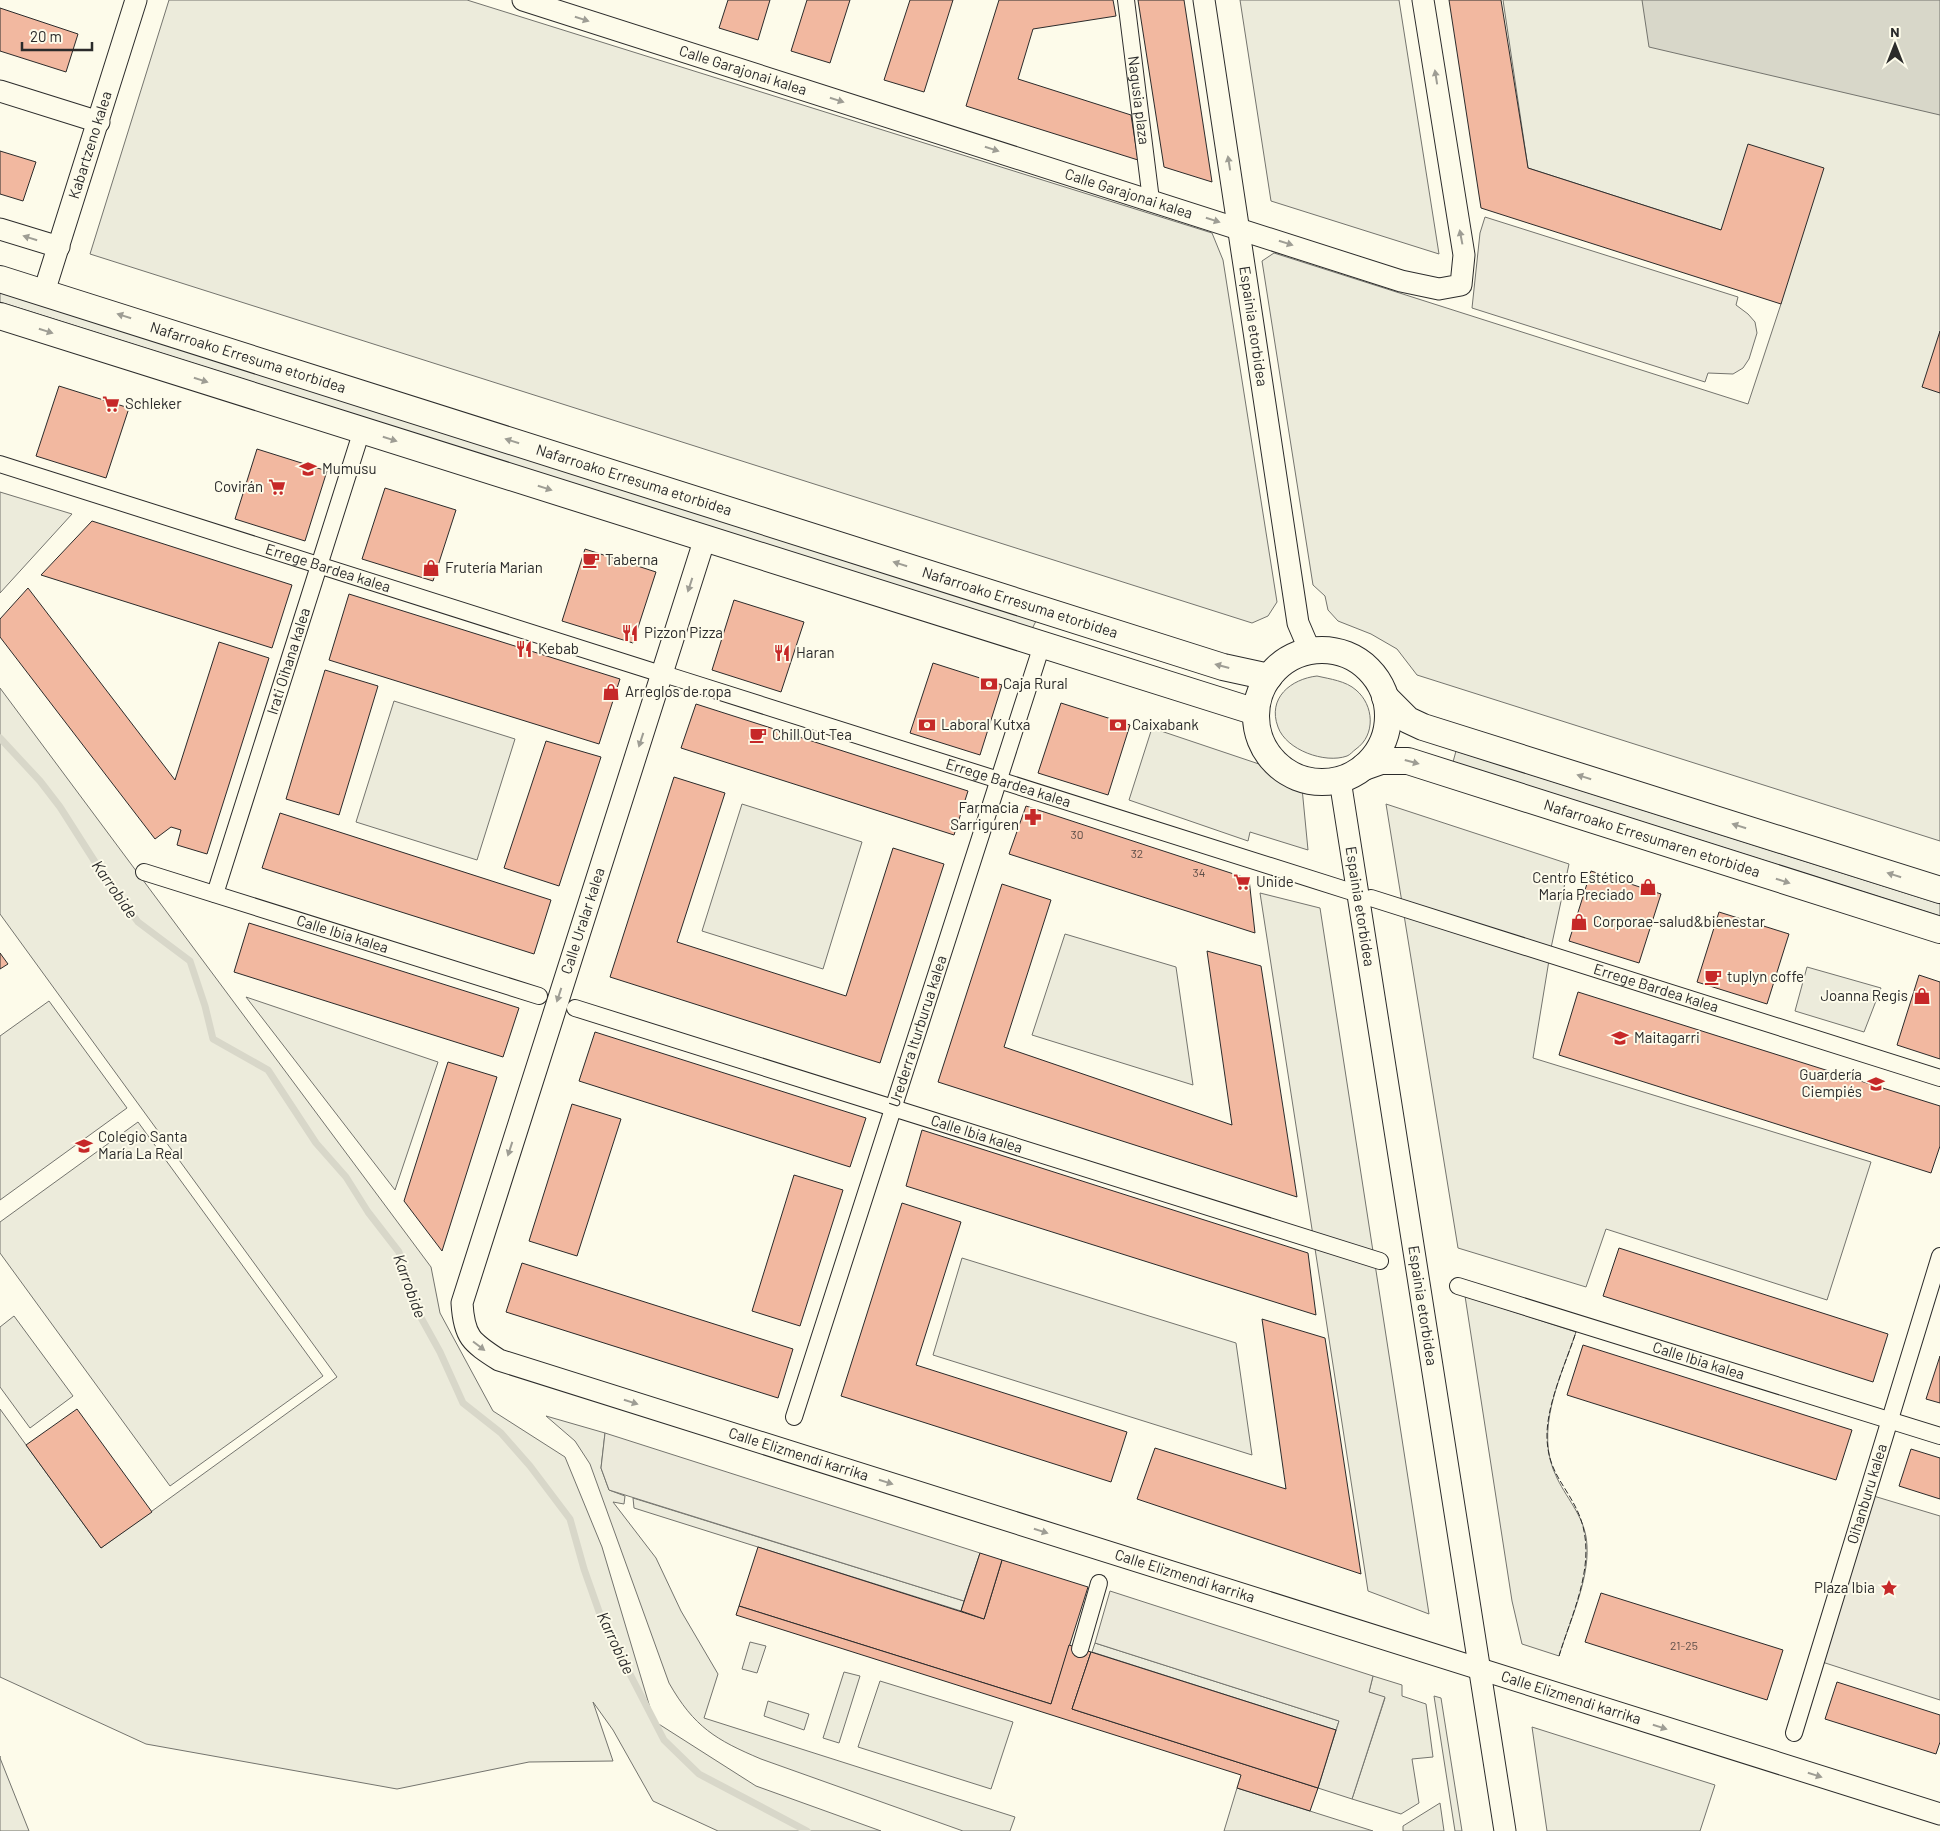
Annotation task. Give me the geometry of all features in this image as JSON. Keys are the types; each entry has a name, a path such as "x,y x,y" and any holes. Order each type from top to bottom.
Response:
{"street":[{"name":"Kabartzeno kalea","path":"44,292 136,0"},
{"name":"Calle Garajonai kalea","path":"523,0 1404,282 1439,289 1461,285 1464,255 1424,0"},
{"name":"Nagusia plaza","path":"1126,0 1151,200"},
{"name":"Espainia etorbidea","path":"1204,0 1298,623 1310,651"},
{"path":"0,91 99,122"},
{"path":"0,228 59,247"},
{"name":"Nafarroako Erresuma etorbidea","path":"0,278 1223,667 1269,677"},
{"path":"0,316 1256,712"},
{"name":"Irati Oihana kalea","path":"214,894 362,430"},
{"name":"Errege Bardea kalea","path":"0,464 1349,891"},
{"name":"Calle Uralar kalea","path":"462,1303 705,538"},
{"name":"Urederra Iturburua kalea","path":"794,1417 1042,645"},
{"path":"1310,651 1333,651 1354,658 1372,672 1385,697 1389,713 1388,728 1376,755 1364,767 1340,780 1319,782 1298,778 1280,767 1266,752 1258,732 1256,712 1260,693 1269,677 1280,665 1294,656 1310,651"},
{"path":"1385,697 1408,720 1422,727 1940,890"},
{"name":"Nafarroako Erresumaren etorbidea","path":"1364,767 1381,761 1408,761 1940,930"},
{"name":"Espainia etorbidea","path":"1340,780 1505,1831"},
{"name":"Calle Ibia kalea","path":"144,872 539,996"},
{"name":"Errege Bardea kalea","path":"1371,898 1940,1078"},
{"name":"Calle Ibia kalea","path":"575,1008 1380,1261"},
{"name":"Oihanburu kalea","path":"1794,1734 1940,1256"},
{"name":"Calle Ibia kalea","path":"1458,1286 1940,1436"},
{"name":"Calle Elizmendi karrika","path":"462,1303 464,1326 474,1344 499,1360 1940,1814"},
{"path":"1080,1649 1099,1583"}],"shaded area":[{"path":"169,0 467,0 1212,233 1223,260 1277,602 1268,616 1252,623 90,254"},
{"path":"1240,0 1399,0 1439,254 1271,201"},
{"path":"1503,0 1940,0 1940,841 1417,675 1397,649 1371,634 1338,621 1328,610 1325,596 1313,585 1262,261 1274,253 1748,404 1781,304 1721,230 1528,168"},
{"path":"1642,0 1940,0 1940,115 1649,47"},
{"path":"1485,217 1738,297 1736,305 1755,322 1757,333 1749,359 1743,368 1733,374 1708,373 1705,382 1472,308 1480,233"},
{"path":"0,292 1037,619 1032,629 0,302"},
{"path":"0,492 72,514 0,593"},
{"path":"1317,676 1348,684 1362,696 1369,712 1370,728 1367,736 1347,756 1328,758 1307,753 1289,742 1282,735 1278,727 1275,717 1276,707 1284,692 1298,681"},
{"path":"0,688 431,1267 440,1313 493,1411 565,1457 602,1547 654,1721 756,1786 881,1831 718,1831 653,1801 613,1730 593,1702 613,1761 529,1762 397,1789 146,1744 0,1677 0,1409 101,1548 337,1377 0,914"},
{"path":"394,701 515,739 477,860 356,822"},
{"path":"1152,728 1259,764 1277,779 1302,788 1308,850 1250,832 1248,841 1129,800"},
{"path":"1456,751 1940,904 1940,916 1453,762"},
{"path":"742,804 862,842 823,969 702,931"},
{"path":"1386,804 1569,864 1551,948 1533,1058 1871,1162 1827,1300 1606,1229 1586,1287 1458,1248"},
{"path":"1260,893 1320,908 1429,1614 1368,1591"},
{"path":"1065,934 1176,967 1193,1085 1032,1035"},
{"path":"1807,967 1881,988 1864,1032 1795,1011"},
{"path":"246,997 438,1062 395,1190"},
{"path":"49,1001 127,1108 0,1200 0,1036"},
{"path":"138,1122 323,1376 170,1486 0,1253 0,1222"},
{"path":"962,1258 1236,1343 1252,1455 933,1355"},
{"path":"1465,1296 1576,1332 1552,1404 1548,1442 1550,1460 1557,1478 1580,1518 1586,1536 1587,1559 1578,1602 1559,1656 1522,1644 1512,1601"},
{"path":"14,1316 73,1396 30,1428 0,1387 0,1327"},
{"path":"546,1416 605,1433 601,1468 609,1490 625,1496 624,1504 613,1502 656,1558 681,1611 718,1674 704,1718 1015,1817 1010,1831 963,1831 761,1759 719,1738 697,1721 678,1698 669,1683 590,1464 575,1441"},
{"path":"605,1433 980,1553 964,1601 609,1490 601,1468"},
{"name":"Plaza Ibia","path":"1867,1494 1940,1516 1940,1700 1816,1660"},
{"path":"633,1498 964,1601 961,1611 634,1508"},
{"path":"1110,1591 1373,1676 1369,1692 1385,1697 1352,1799 1318,1788 1339,1721 1095,1643"},
{"path":"750,1642 766,1646 757,1673 742,1669"},
{"path":"1095,1643 1339,1721 1336,1730 1092,1652"},
{"path":"844,1672 860,1676 839,1743 823,1738"},
{"path":"1373,1676 1402,1685 1402,1696 1426,1704 1433,1757 1412,1759 1419,1803 1401,1814 1352,1799 1385,1698 1369,1692"},
{"path":"880,1681 1013,1722 991,1789 858,1747"},
{"path":"1434,1696 1441,1698 1462,1831 1455,1831"},
{"path":"768,1701 809,1714 804,1730 764,1716"},
{"path":"1532,1727 1715,1785 1700,1831 1547,1831"},
{"path":"0,1758 29,1831 0,1831"},
{"path":"1237,1788 1373,1831 1224,1831"},
{"path":"1440,1803 1444,1831 1403,1831 1403,1826"}],"building":[{"path":"728,0 770,0 758,40 719,28"},
{"path":"807,0 850,0 830,63 791,51"},
{"path":"910,0 953,0 924,92 884,80"},
{"path":"999,0 1113,0 1116,16 1033,29 1018,79 1131,115 1138,160 966,106"},
{"path":"1138,0 1184,0 1212,182 1164,167"},
{"path":"1449,0 1501,0 1528,168 1721,230 1748,144 1824,168 1781,304 1481,208"},
{"path":"0,8 78,34 66,72 0,51"},
{"path":"0,151 36,162 23,201 0,194"},
{"path":"1940,331 1940,393 1922,387"},
{"path":"59,386 129,408 106,478 36,456"},
{"path":"257,449 327,471 305,541 235,519"},
{"path":"385,488 456,510 433,581 362,559"},
{"path":"92,521 292,585 272,648 41,575"},
{"path":"585,549 656,572 633,643 562,621"},
{"path":"28,588 175,780 219,642 269,658 207,854 177,845 181,830 171,827 155,839 0,637 0,619"},
{"path":"349,594 620,679 599,744 329,660"},
{"path":"734,600 804,622 781,692 712,670"},
{"path":"933,663 1002,685 980,755 910,733"},
{"path":"325,670 378,686 339,815 286,799"},
{"path":"1061,703 1130,725 1108,795 1038,773"},
{"path":"696,704 968,791 954,835 681,748"},
{"path":"546,741 601,757 559,886 504,868"},
{"path":"674,777 725,793 677,942 846,996 893,848 944,864 880,1063 610,977"},
{"path":"1026,806 1249,879 1255,933 1009,854"},
{"path":"280,813 551,900 534,954 262,868"},
{"path":"1591,871 1661,894 1639,963 1569,941"},
{"path":"1002,884 1051,900 1004,1047 1232,1125 1207,951 1261,966 1297,1197 938,1082"},
{"path":"1719,912 1789,934 1767,1004 1697,982"},
{"path":"249,923 519,1008 503,1057 234,972"},
{"path":"0,953 8,964 0,969"},
{"path":"1919,975 1940,982 1940,1059 1897,1045"},
{"path":"1578,992 1940,1106 1940,1146 1931,1173 1559,1055"},
{"path":"595,1032 866,1118 850,1167 579,1081"},
{"path":"448,1062 497,1077 442,1251 404,1201"},
{"path":"572,1104 621,1119 577,1256 529,1241"},
{"path":"922,1130 1308,1253 1316,1315 906,1186"},
{"path":"794,1175 843,1190 800,1326 752,1311"},
{"path":"902,1203 961,1222 916,1365 1127,1432 1111,1482 841,1396"},
{"path":"1619,1248 1888,1334 1873,1382 1603,1296"},
{"path":"522,1263 793,1349 778,1398 506,1312"},
{"path":"1262,1319 1325,1338 1361,1574 1137,1499 1155,1448 1286,1489"},
{"path":"1583,1345 1852,1430 1836,1480 1567,1395"},
{"path":"1940,1356 1940,1403 1926,1399"},
{"path":"77,1409 152,1512 101,1548 26,1445"},
{"path":"1911,1449 1940,1458 1940,1499 1899,1486"},
{"path":"758,1547 984,1619 1002,1560 1088,1587 1051,1704 739,1606"},
{"path":"980,1553 1002,1560 984,1619 961,1611"},
{"path":"1601,1593 1783,1650 1767,1700 1585,1642"},
{"path":"739,1606 1051,1704 1069,1645 1091,1652 1072,1709 1318,1788 1310,1811 1237,1788 1241,1775 736,1615"},
{"path":"1091,1652 1336,1730 1318,1788 1072,1709"},
{"path":"1837,1682 1940,1715 1940,1742 1936,1754 1825,1719"}],"waterway":[{"name":"Karrobide","path":"0,738 40,781 60,807 104,876 138,922 190,961 205,1006 213,1039 268,1070 316,1143 346,1177 368,1212 399,1252 419,1314 440,1352 463,1403 501,1433 530,1466 570,1519 584,1569 602,1620 664,1740 699,1774 807,1831"}],"fence":[{"path":"1559,1656 1582,1584 1586,1547 1583,1528 1577,1510 1550,1459 1547,1438 1553,1398 1576,1332"}],"place":[{"name":"Schleker","path":"111,404"},
{"name":"Mumusu","path":"308,469"},
{"name":"Covirán","path":"277,487"},
{"name":"Taberna","path":"591,560"},
{"name":"Frutería Marian","path":"431,568"},
{"name":"Pizzon Pizza","path":"630,633"},
{"name":"Kebab","path":"524,649"},
{"name":"Haran","path":"782,653"},
{"name":"Caja Rural","path":"989,684"},
{"name":"Arreglos de ropa","path":"611,692"},
{"name":"Laboral Kutxa","path":"927,725"},
{"name":"Caixabank","path":"1118,725"},
{"name":"Chill Out Tea","path":"758,735"},
{"name":"Farmacia Sarriguren","path":"1033,817"},
{"name":"Unide","path":"1242,882"},
{"name":"Centro Estético María Preciado","path":"1648,887"},
{"name":"Corporae-salud&bienestar","path":"1579,922"},
{"name":"tuplyn coffe","path":"1713,977"},
{"name":"Joanna Regis","path":"1922,996"},
{"name":"Maitagarri","path":"1620,1038"},
{"name":"Guardería Ciempiés","path":"1876,1084"},
{"name":"Colegio Santa María La Real","path":"84,1146"},
{"name":"Plaza Ibia","path":"1889,1588"}]}
